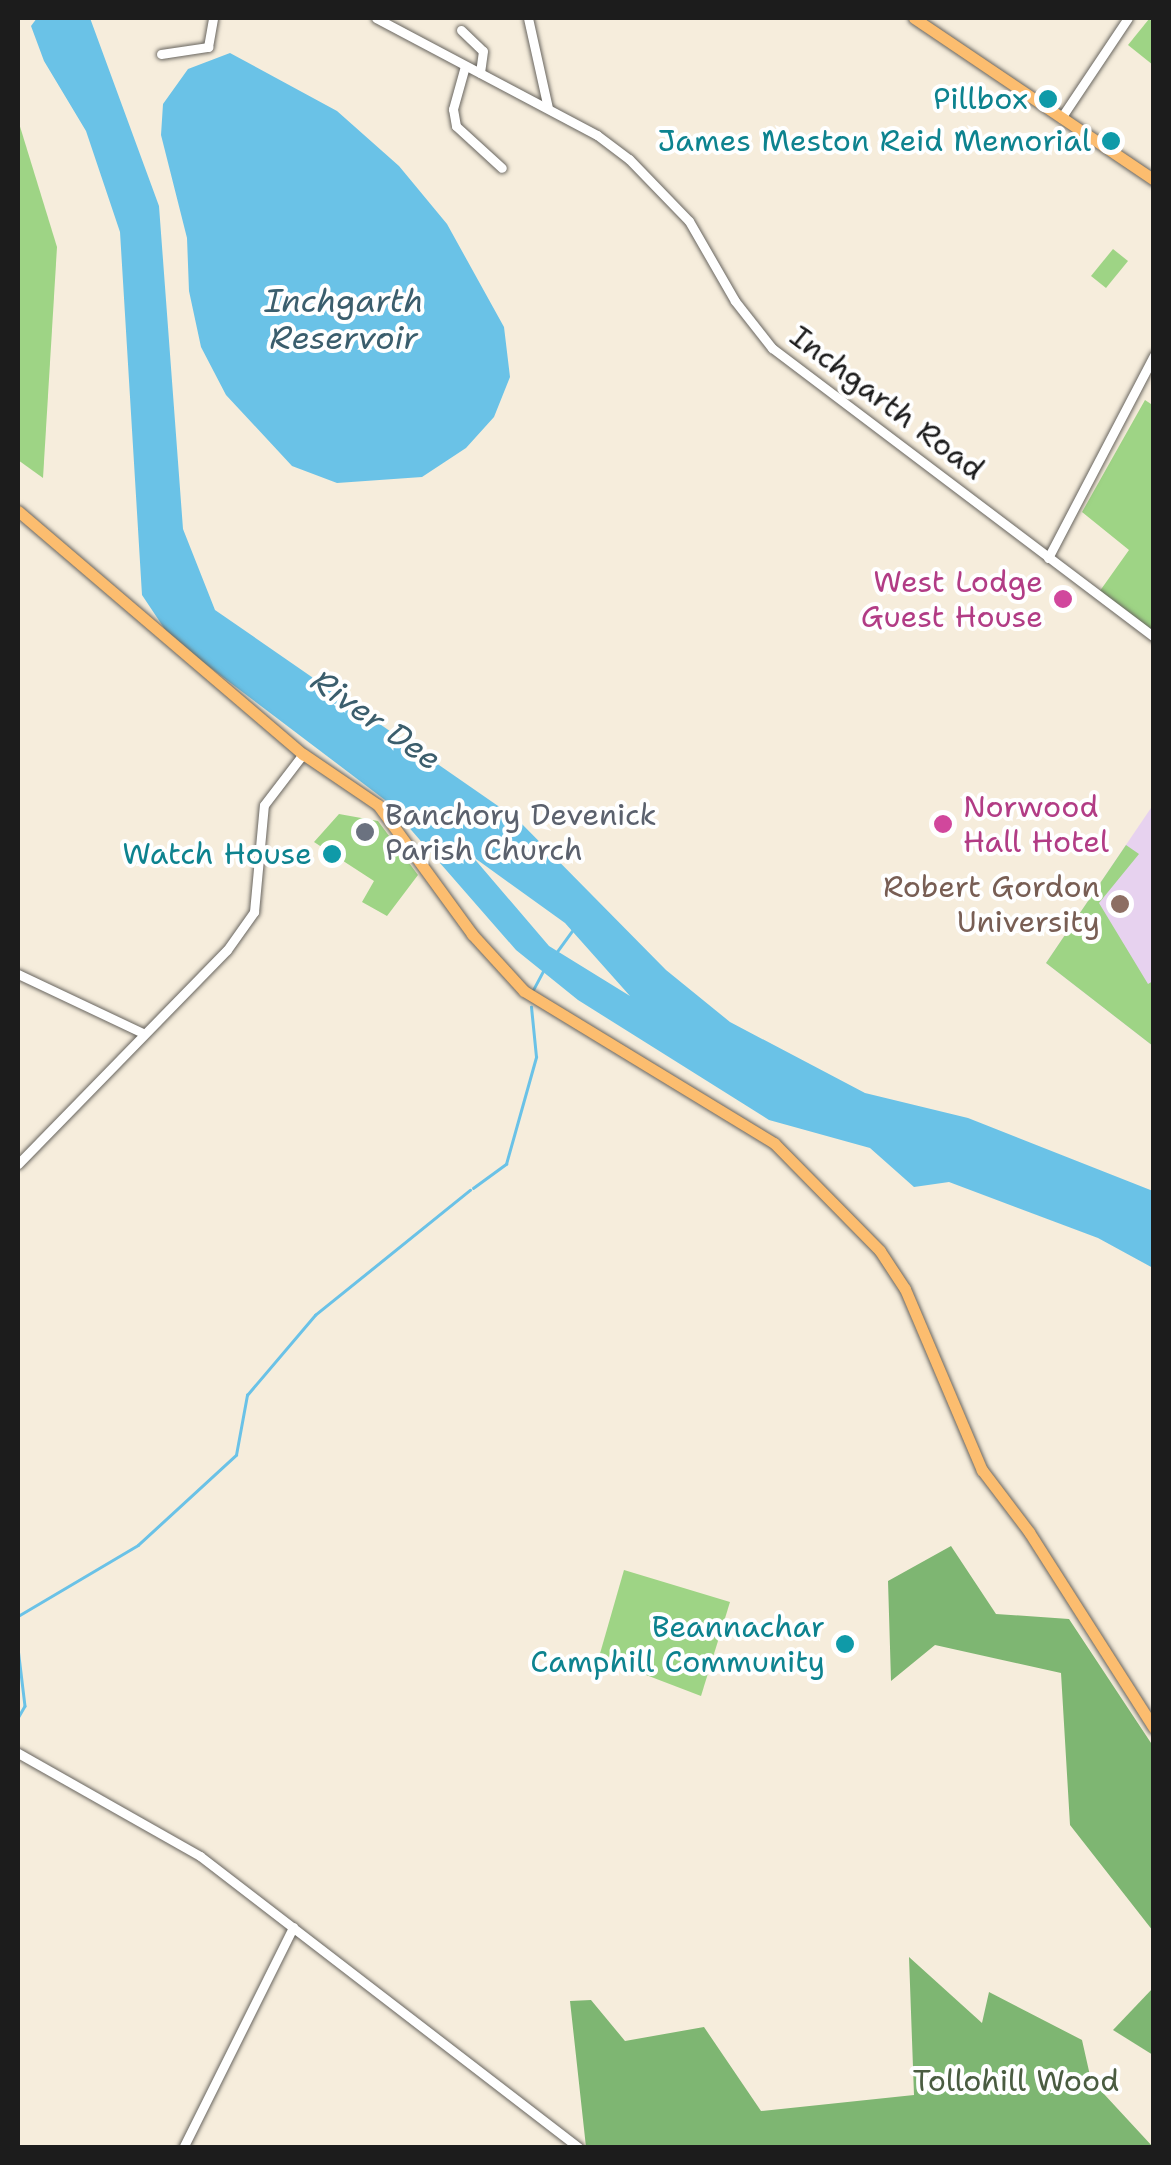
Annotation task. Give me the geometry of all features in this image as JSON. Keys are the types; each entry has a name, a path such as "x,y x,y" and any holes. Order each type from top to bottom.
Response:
{"main road":[{"path":"914,18 1154,180"},
{"path":"18,511 303,754 378,805 472,934 524,992 774,1142 880,1251 906,1289 982,1470 1030,1532 1076,1615 1154,1728"}],"street":[{"path":"160,54 208,47 213,18"},
{"path":"528,18 548,108"},
{"path":"1061,118 1128,18"},
{"name":"Inchgarth Road","path":"381,19 598,135 670,200 772,348 1154,637"},
{"path":"462,30 484,55 480,72"},
{"path":"461,47 471,37"},
{"path":"465,66 454,97 456,126 502,168"},
{"path":"1048,558 1154,356"},
{"path":"18,1164 227,950 254,912 264,805 303,754"},
{"path":"18,974 143,1034"},
{"path":"18,1753 155,1826 293,1927 579,2148"},
{"path":"183,2148 293,1927"}],"shaded area":[{"name":"Robert Gordon University","path":"1153,805 1153,1046 1046,963"}],"green space":[{"path":"1149,19 1153,22 1153,65 1128,45"},
{"path":"18,120 57,247 43,478 18,460"},
{"path":"1113,249 1128,261 1106,288 1091,276"},
{"path":"1145,400 1154,406 1153,637 1097,595 1129,550 1082,512"},
{"path":"339,814 378,821 418,875 387,916 362,902 374,881 314,842"},
{"name":"Robert Gordon University","path":"1126,845 1139,854 1099,903 1148,984 1153,981 1153,1046 1046,963"},
{"path":"951,1546 996,1614 1069,1619 1153,1746 1153,1931 1070,1825 1061,1673 935,1645 891,1681 888,1581"},
{"path":"624,1570 730,1602 701,1696 599,1657"},
{"name":"Tollohill Wood","path":"909,1957 982,2023 989,1992 1082,2040 1091,2080 1153,2147 586,2147 570,2001 591,2000 625,2041 704,2027 761,2111 914,2095"},
{"path":"1153,1988 1153,2055 1113,2030"}],"water":[{"path":"37,18 90,18 159,206 183,529 215,610 517,819 666,970 730,1022 865,1093 968,1118 1153,1191 1153,1268 1098,1238 949,1182 914,1187 870,1148 769,1120 578,1000 516,950 385,800 170,637 142,595 120,232 86,131 44,61 31,26","holes":["472,856 565,923 630,996 549,946"]},
{"name":"Inchgarth Reservoir","path":"230,53 337,111 399,166 447,224 504,327 510,377 494,417 466,448 422,477 337,483 292,466 226,395 201,347 189,291 187,238 161,135 163,104 188,69"}],"waterway":[{"path":"556,953 572,931"},
{"path":"533,990 543,971"},
{"path":"473,1188 506,1164 536,1057 531,1007"},
{"path":"18,1616 138,1545 236,1455 247,1395 315,1315 470,1190"},
{"path":"18,1648 25,1706 18,1718"}],"place":[{"name":"Pillbox","path":"1048,99"},
{"name":"James Meston Reid Memorial","path":"1111,141"},
{"name":"West Lodge Guest House","path":"1063,599"},
{"name":"Norwood Hall Hotel","path":"943,824"},
{"name":"Banchory Devenick Parish Church","path":"365,832"},
{"name":"Watch House","path":"332,854"},
{"name":"Robert Gordon University","path":"1120,904"},
{"name":"Beannachar Camphill Community","path":"845,1644"}],"water label":[{"name":"River Dee","path":"376,720"}]}
